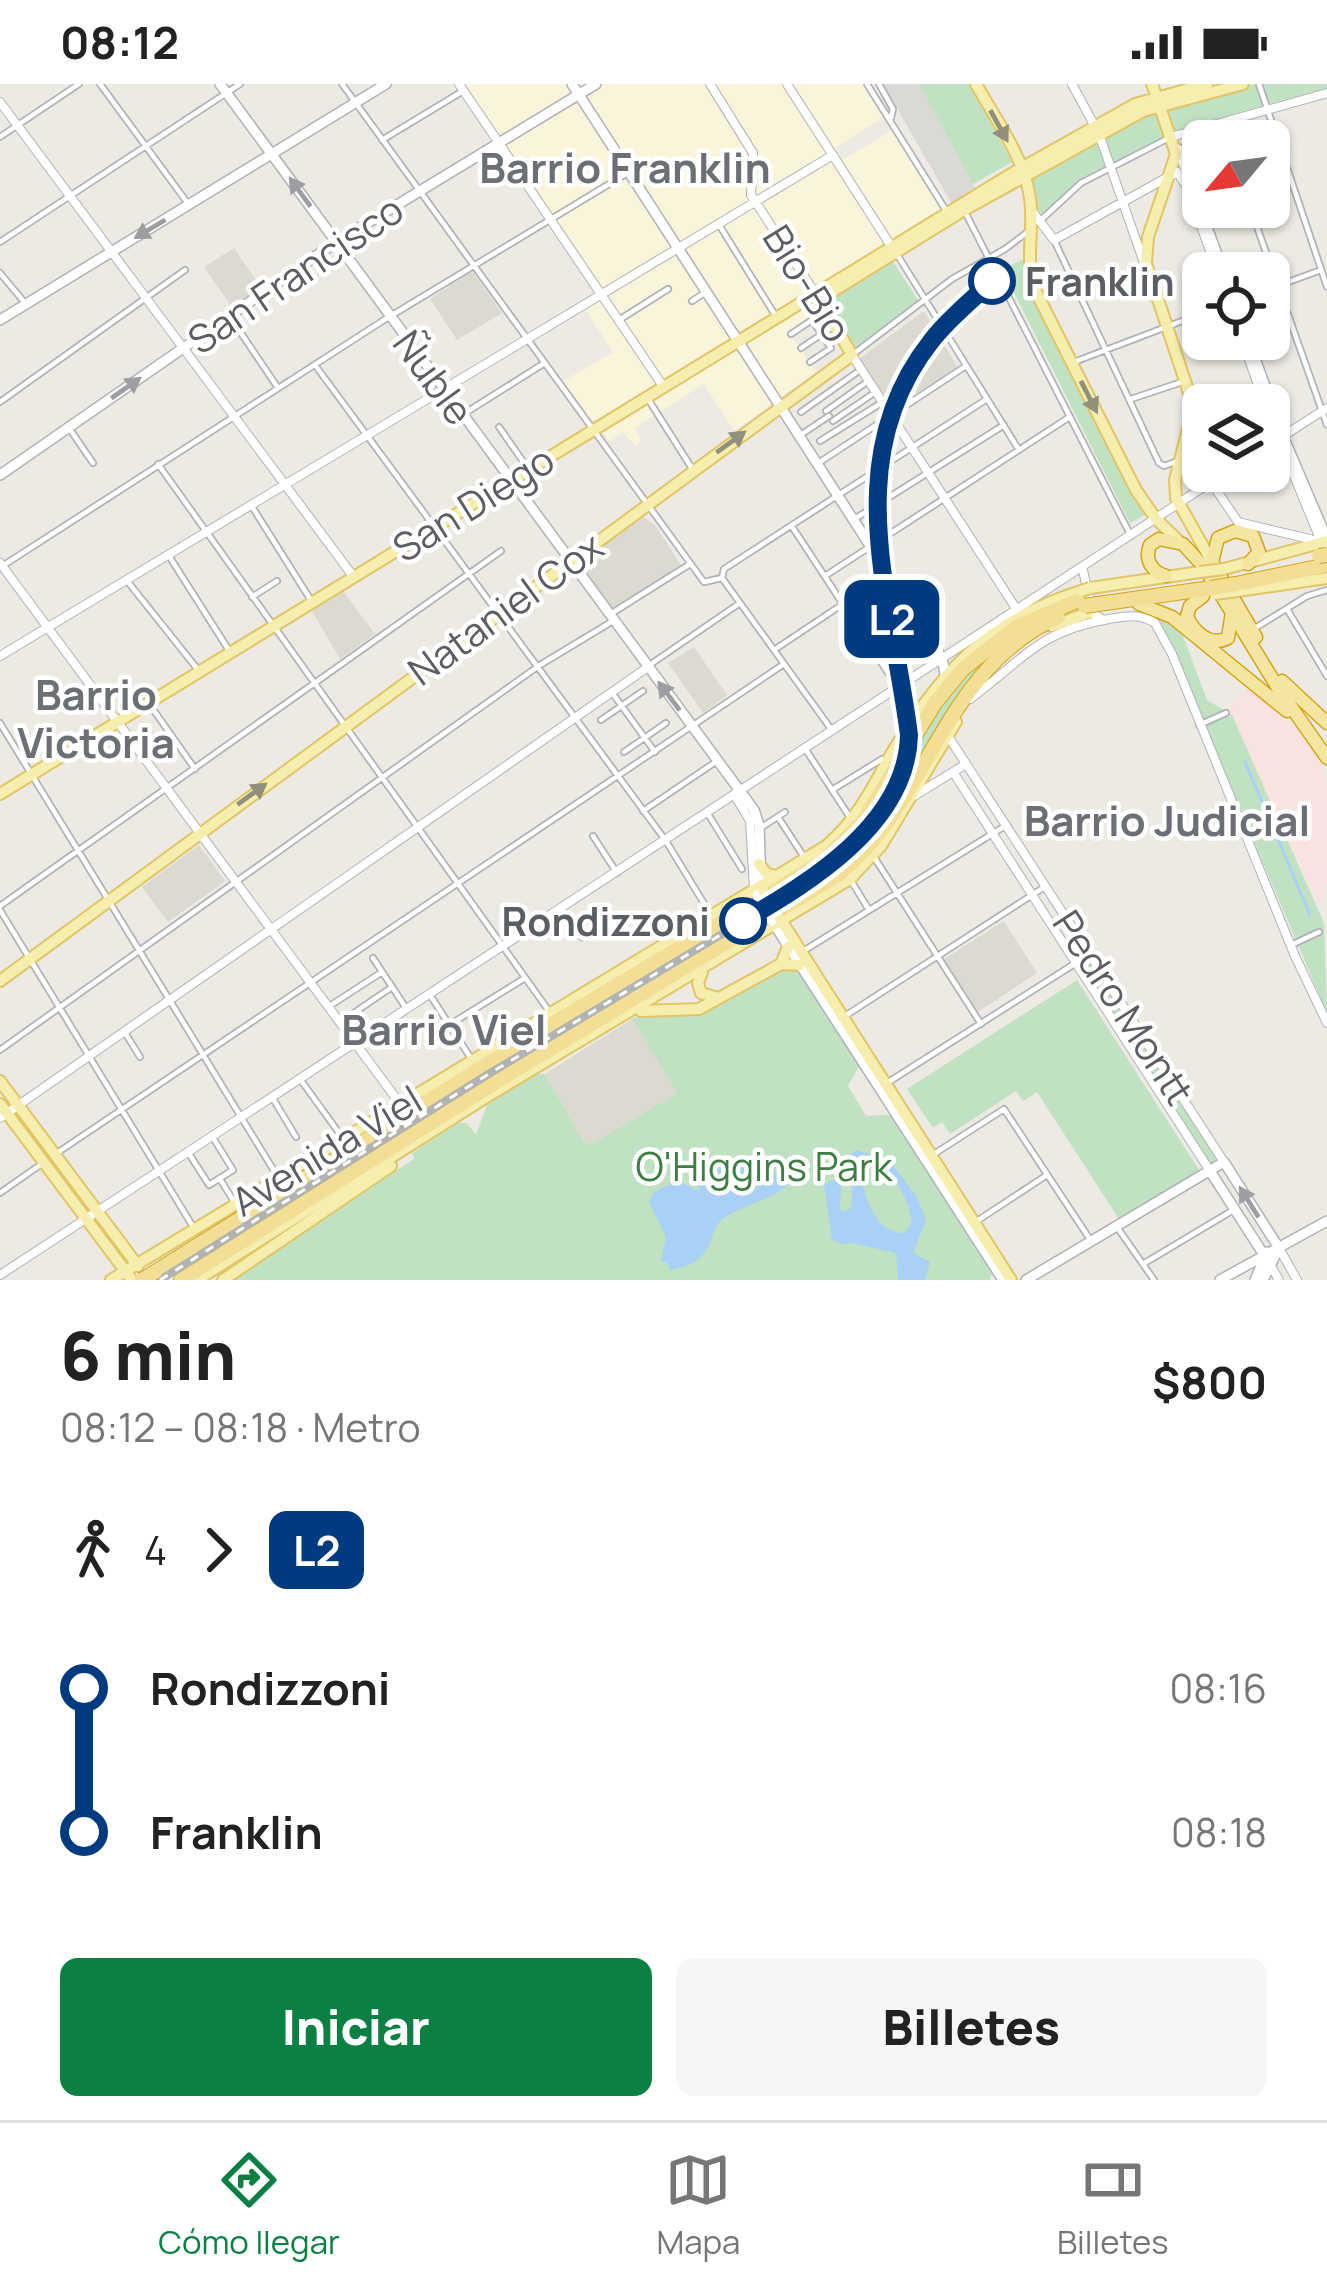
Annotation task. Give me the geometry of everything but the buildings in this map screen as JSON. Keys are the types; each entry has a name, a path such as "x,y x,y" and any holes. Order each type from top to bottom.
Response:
{"highway":[{"path":"1249,564 1258,556 1251,534 1238,531 1218,538 1228,576 1252,630 1289,691 1326,721"},
{"path":"1166,576 1150,565 1149,547 1163,538 1183,544 1204,567 1327,758"},
{"path":"972,661 1026,622 1207,586 1228,576 1325,555"},
{"path":"1207,586 1187,614 1192,627 1209,640 1220,641 1230,636 1232,611"},
{"path":"1139,604 1172,617 1308,728"},
{"path":"847,875 880,832 982,671 1028,632 1090,606"},
{"path":"145,1274 835,852 862,822 941,694 1022,611"},
{"path":"181,1280 610,1013 847,875 893,827"},
{"path":"508,1040 607,992"},
{"path":"562,1054 610,1013"}],"main road":[{"path":"0,320 386,84"},
{"path":"572,84 943,658 945,674"},
{"name":"San Francisco","path":"0,476 336,242 596,84"},
{"path":"976,84 1023,172 1030,203 1032,284 1130,480 1156,519 1183,544"},
{"path":"1023,172 1156,95 1208,84"},
{"path":"1156,95 1243,84"},
{"name":"Ñuble","path":"223,88 754,810 759,829 759,890 1003,1278"},
{"path":"1156,95 1213,252"},
{"path":"1174,144 1173,172 1148,237 1147,270 1187,384"},
{"name":"San Diego","path":"894,249 1010,184 1023,172"},
{"name":"San Diego","path":"0,794 737,340 818,297 947,212 1023,172"},
{"path":"1010,184 1021,188 1030,203"},
{"name":"Bio-Bio","path":"818,297 852,355"},
{"name":"Nataniel Cox","path":"0,981 852,355"},
{"path":"1182,454 1174,484 1178,504 1228,576"},
{"path":"1290,473 1325,555"},
{"path":"1228,576 1249,564 1325,555"},
{"path":"1228,576 1325,555"},
{"name":"Avenida Viel","path":"197,1280 703,970 874,857 969,700 1016,648 1090,606 1166,576 1207,586"},
{"name":"Avenida Viel","path":"111,1280 145,1274 195,1230 759,890 832,841 852,820 915,714 945,674 1022,611 1139,604 1207,586"},
{"path":"759,864 776,876"},
{"path":"632,1012 694,1010 796,955"},
{"path":"703,970 698,983 701,993 722,998"},
{"path":"0,1082 55,1154 129,1276"},
{"path":"2,1112 145,1274"},
{"path":"223,1280 344,1201 426,1136"},
{"path":"1033,1278 1224,1162"},
{"name":"Pedro Montt","path":"1224,1162 1275,1242"},
{"name":"Pedro Montt","path":"1210,1171 1256,1243 1261,1268"},
{"path":"1256,1243 1275,1242 1327,1218"},
{"path":"1220,1280 1261,1268 1275,1242"}],"street":[{"path":"0,137 79,84"},
{"path":"100,84 189,205"},
{"path":"0,242 146,146 223,88 240,84"},
{"path":"342,84 701,580 722,578"},
{"name":"Bio-Bio","path":"710,84 753,153 751,192 818,297"},
{"path":"787,84 1019,450"},
{"path":"867,84 947,212"},
{"path":"879,84 893,109 891,118"},
{"path":"1072,84 1097,130 1147,270"},
{"path":"1259,84 1327,287"},
{"path":"382,140 461,87 663,386"},
{"path":"1231,120 1327,93"},
{"path":"0,102 353,576"},
{"path":"1042,219 1081,183 1182,140"},
{"path":"0,656 832,155"},
{"path":"400,1105 1,565 390,316 629,172"},
{"path":"1054,240 1173,172 1184,180 1213,252"},
{"path":"1030,203 1054,240 1160,465 1182,454"},
{"path":"964,210 1131,536"},
{"path":"718,223 776,317"},
{"name":"Nataniel Cox","path":"852,355 952,279 1030,230"},
{"path":"1313,246 1327,243"},
{"path":"1014,244 1028,249"},
{"path":"0,403 185,270"},
{"path":"1290,282 1321,270"},
{"path":"0,273 25,303"},
{"path":"619,320 668,289"},
{"path":"692,301 706,292"},
{"path":"1290,318 1327,425"},
{"path":"790,334 812,320 831,348 810,362"},
{"path":"1072,363 1182,321"},
{"path":"801,348 835,326"},
{"path":"241,333 278,388"},
{"name":"Bio-Bio","path":"852,355 1022,611"},
{"path":"315,364 666,841 712,915"},
{"path":"462,415 543,364"},
{"path":"817,464 966,366"},
{"path":"801,412 856,373"},
{"path":"1130,400 1187,381"},
{"path":"829,416 864,384"},
{"path":"799,436 871,395"},
{"path":"646,396 693,470"},
{"path":"833,733 722,578 724,569 987,399"},
{"path":"818,400 839,430"},
{"path":"820,441 878,405"},
{"path":"1290,431 1324,410"},
{"path":"825,577 1068,418"},
{"path":"854,520 1004,425"},
{"path":"500,427 529,468"},
{"path":"68,428 92,463"},
{"path":"158,464 550,1012"},
{"path":"0,1275 943,658 1022,611 1196,492"},
{"path":"1218,492 1238,522 1325,555"},
{"path":"250,505 312,602"},
{"path":"792,526 915,714"},
{"path":"195,1230 0,908 501,551"},
{"path":"168,555 230,652"},
{"path":"0,1050 537,667 690,564"},
{"path":"1083,568 1090,606 1155,623 1165,639 1290,945 1327,1023"},
{"path":"126,580 199,671"},
{"path":"252,597 277,581"},
{"path":"1252,630 1311,593 1327,590"},
{"path":"2,1112 740,603"},
{"path":"774,650 843,604"},
{"path":"1286,608 1327,676"},
{"path":"0,1193 784,664"},
{"path":"601,719 643,691"},
{"path":"611,692 655,752"},
{"path":"148,702 195,769"},
{"path":"1198,725 1226,713"},
{"path":"0,722 279,1179"},
{"path":"624,752 666,723"},
{"name":"Pedro Montt","path":"948,736 1224,1162"},
{"path":"806,750 852,820"},
{"path":"832,790 882,759"},
{"path":"643,811 717,761"},
{"name":"Avenida Viel","path":"912,797 966,764"},
{"name":"Pedro Montt","path":"953,772 1210,1171"},
{"path":"962,786 966,779 975,778"},
{"name":"Ñuble","path":"738,794 750,820 759,890"},
{"path":"708,814 742,869"},
{"path":"759,829 782,814 805,859"},
{"path":"796,955 1006,825"},
{"path":"592,836 617,873"},
{"path":"874,857 981,1024"},
{"path":"847,875 869,911"},
{"path":"838,1020 1046,886"},
{"path":"562,908 582,937"},
{"path":"1290,945 1319,932"},
{"path":"881,1087 1090,954"},
{"path":"373,958 407,1010"},
{"path":"328,1007 382,972"},
{"path":"449,1025 525,978"},
{"path":"339,1023 392,987"},
{"path":"430,995 472,1061"},
{"path":"124,1031 140,1057"},
{"path":"300,1079 344,1139"},
{"path":"272,1097 296,1137"},
{"path":"927,1158 1004,1109 1092,1243"},
{"path":"188,1152 209,1186 220,1179 233,1170 212,1136"},
{"path":"971,1225 1047,1175"},
{"path":"220,1179 236,1205"},
{"path":"1143,1264 1234,1209"},
{"path":"1118,1227 1154,1280"},
{"name":"Pedro Montt","path":"1275,1242 1297,1280"},
{"name":"Pedro Montt","path":"1261,1268 1280,1280"}],"shaded area":[{"path":"461,84 864,84 884,117 827,153 887,245 823,311 789,333 816,372 734,431 704,384 635,428 642,441 635,446 623,432 610,442 562,382 613,352 581,303 598,294"},
{"path":"883,84 919,84 976,189 952,204"},
{"path":"894,129 940,209 892,239 842,160"},
{"path":"234,248 262,289 232,307 204,267"},
{"path":"472,271 502,313 457,340 430,299"},
{"path":"924,311 958,368 891,408 859,359"},
{"path":"643,517 655,525 681,565 611,610 579,563"},
{"path":"343,591 375,634 340,659 312,611"},
{"path":"694,647 727,695 703,713 668,663"},
{"path":"1249,686 1316,752 1322,770 1327,787 1327,880 1321,908 1226,711"},
{"path":"199,845 225,881 168,922 142,887"},
{"path":"1004,921 1037,973 978,1012 944,959"},
{"path":"632,1019 677,1093 591,1144 584,1142 545,1074"}],"green space":[{"path":"919,84 970,84 1012,162 973,184"},
{"path":"1256,84 1327,84 1327,88 1218,120 1182,120 1182,132 1109,167 1044,215 1036,209 1029,179 1164,106"},
{"path":"1026,258 1029,286 1060,347 1059,356 1064,356 1111,449 1109,454 1147,514 1130,523 1002,269"},
{"path":"892,260 918,300 853,349 826,300"},
{"path":"1156,611 1180,628 1207,700 1232,715 1324,923 1327,1013"},
{"path":"1009,641 874,835 863,827 942,702 964,675"},
{"path":"1089,960 1220,1160 1209,1166 1081,966"},
{"name":"O'Higgins Park","path":"789,966 796,968 859,1066 848,1086 866,1116 890,1115 992,1273 990,1280 230,1280 414,1159 412,1153 458,1123 467,1123 476,1135 488,1102 536,1074 545,1074 584,1142 591,1144 677,1093 632,1019 690,1014"},
{"path":"1077,980 1199,1170 1119,1219 1037,1092 1023,1101 1016,1091 950,1134 942,1122 933,1128 907,1089"}],"water":[{"path":"856,1150 889,1160 917,1197 926,1220 913,1253 930,1262 925,1280 898,1280 896,1253 832,1239 824,1185 832,1180 841,1183 840,1209 845,1212 851,1207 853,1177 861,1172 848,1156","holes":["870,1167 894,1181 907,1204 912,1222 904,1233 880,1222 866,1197 861,1179"]},
{"path":"719,1158 756,1175 798,1170 800,1174 783,1189 724,1218 697,1260 670,1270 661,1261 666,1237 649,1203 651,1198 661,1188 681,1182 699,1191 700,1175"}],"waterway":[{"path":"1245,762 1310,915"}],"railway":[{"path":"160,1280 487,1075 802,886 836,862 866,829"}],"metro line":[{"name":"L2","path":"743,921 843,856 883,805 904,764 909,735 878,528 878,454 892,410 919,358 992,281"}],"place":[{"name":"Franklin","path":"992,281"},
{"name":"Rondizzoni","path":"743,921"}],"district":[{"name":"Barrio Franklin","path":"625,167"},
{"name":"Barrio Victoria","path":"96,718"},
{"name":"Barrio Judicial","path":"1167,820"},
{"name":"Barrio Viel","path":"444,1029"}]}
